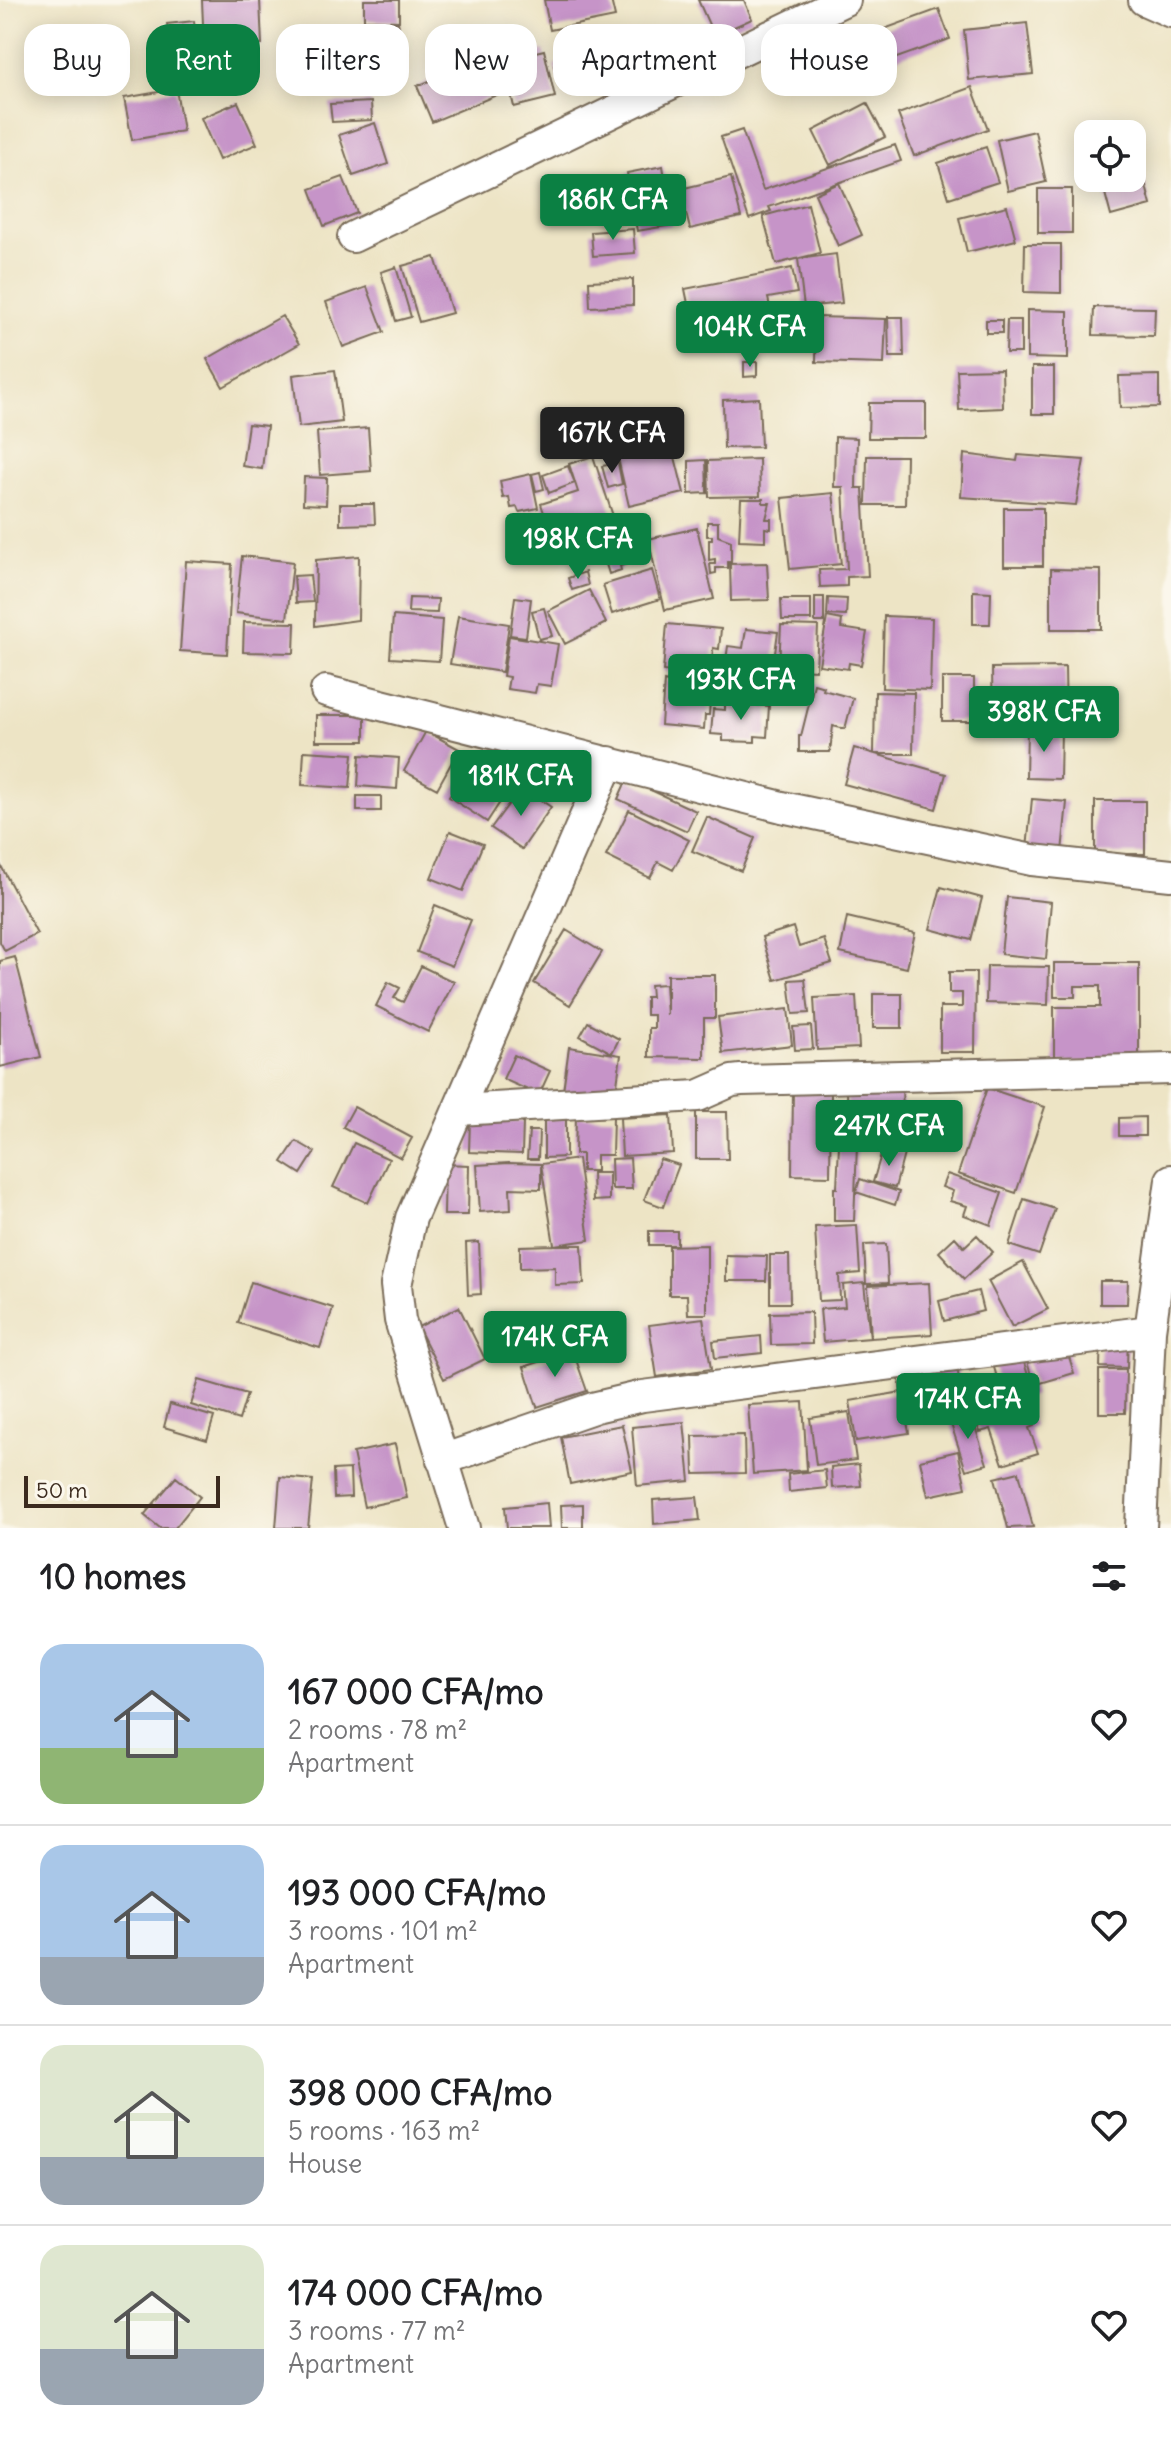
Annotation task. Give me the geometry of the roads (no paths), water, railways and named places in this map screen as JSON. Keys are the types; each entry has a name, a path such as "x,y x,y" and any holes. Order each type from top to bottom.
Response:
{"street":[{"path":"353,237 845,0"},
{"path":"1144,0 1171,12"},
{"path":"326,691 782,807 1032,860 1171,875"},
{"path":"464,1528 400,1320 396,1285 411,1218 609,762"},
{"path":"458,1110 698,1096 741,1080 1171,1069"},
{"path":"1141,1528 1150,1331 1171,1180"},
{"path":"442,1460 596,1407 643,1396 1150,1331"}]}
